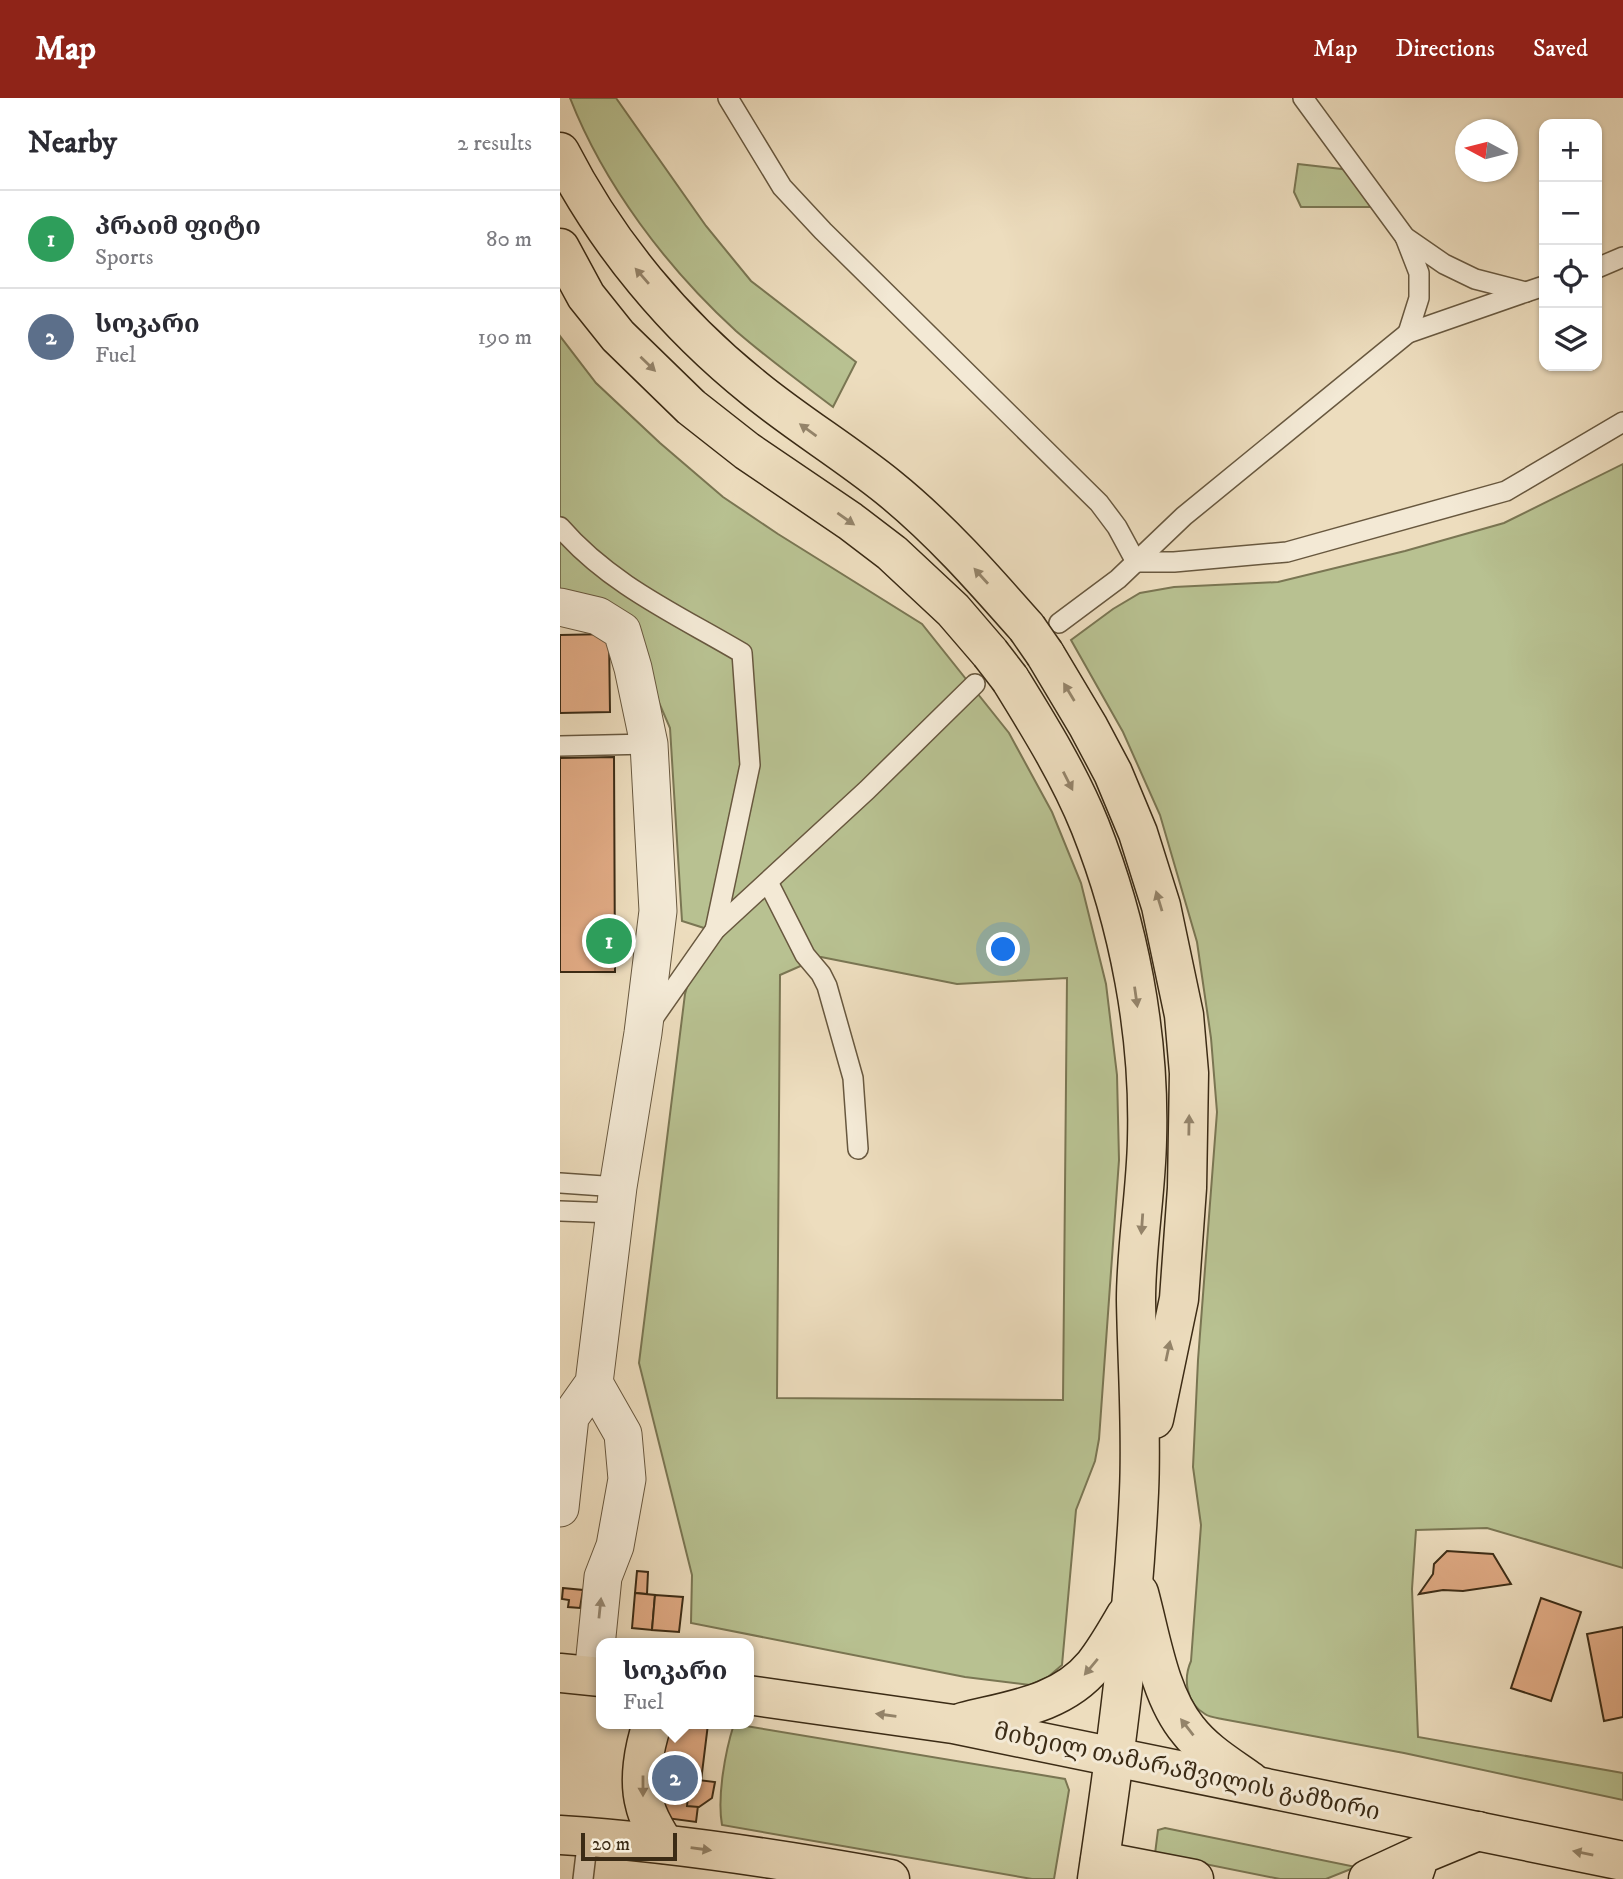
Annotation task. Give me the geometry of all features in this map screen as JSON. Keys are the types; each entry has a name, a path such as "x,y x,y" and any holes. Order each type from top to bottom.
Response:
{"main road":[{"path":"560,152 596,215 624,256 692,333 753,388 886,486 939,531 1043,635 1072,697 1113,773 1138,833 1161,906 1184,1015 1189,1073 1190,1124 1179,1299 1139,1490"},
{"path":"560,248 586,296 618,336 691,407 747,451 892,553 953,610 992,672 1066,776 1089,824 1109,878 1133,970 1147,1096 1147,1142 1136,1296 1139,1490 1115,1758 1098,1870 1194,1879"},
{"path":"1133,1570 1172,1706 1189,1731 1204,1746 1258,1786"},
{"path":"953,1724 1037,1704 1062,1693 1077,1683 1094,1665 1129,1610"},
{"name":"მიხეილ თამარაშვილის გამზირი","path":"754,1696 953,1724 1623,1861"},
{"path":"651,1729 645,1749 642,1791 648,1815 664,1844"},
{"path":"1368,1879 1416,1867 1478,1831"},
{"path":"574,1836 664,1844 890,1879"}],"street":[{"path":"560,607 598,617 622,631 633,668 649,744 658,911 643,1034 616,1200 594,1383 570,1417 560,1508"},
{"path":"585,1675 603,1577 615,1546 627,1479 622,1434 594,1383"}],"lane":[{"path":"728,98 782,187 822,231 1099,503 1118,527 1136,562"},
{"path":"1303,98 1405,237 1419,272 1419,298 1408,333"},
{"path":"1405,237 1444,264 1475,279 1535,289"},
{"path":"1602,266 1623,257"},
{"path":"1043,635 1118,579 1184,516 1408,333 1535,289"},
{"path":"1136,562 1174,562 1287,552 1506,491 1623,422"},
{"path":"560,527 580,551 607,573 658,606 743,653 750,765 715,930"},
{"path":"643,1034 715,930 992,672"},
{"path":"560,746 649,744"},
{"path":"768,882 805,955 827,986 853,1078 858,1149"},
{"path":"560,1183 616,1200"},
{"path":"560,1211 616,1200"},
{"path":"574,1836 583,1879"}],"green space":[{"path":"570,98 616,98 706,226 751,281 856,362 833,407 736,331 662,253 619,193 584,130"},
{"path":"1298,164 1359,171 1377,207 1301,207 1294,192"},
{"path":"560,336 596,383 723,497 922,624 1009,733 1052,812 1081,883 1106,984 1117,1075 1119,1160 1099,1439 1095,1461 1076,1510 1062,1665 1048,1677 1030,1685 965,1677 691,1623 692,1575 639,1363 685,994 704,928 682,921 670,728 645,670 560,590","holes":["821,957 957,984 1067,978 1063,1400 777,1398 780,975"]},
{"path":"1623,464 1623,1568 1487,1528 1416,1530 1412,1589 1418,1737 1623,1773 1623,1800 1404,1753 1213,1717 1199,1709 1190,1697 1187,1675 1191,1661 1201,1525 1193,1467 1198,1360 1217,1112 1211,1038 1197,942 1160,815 1123,732 1071,640 1140,593 1174,587 1278,582 1405,551 1504,523"},
{"path":"754,1727 1065,1779 1069,1790 1054,1879 1032,1879 722,1825 720,1801 733,1729"},
{"path":"1165,1828 1356,1867 1326,1879 1280,1879 1155,1854 1158,1830"}],"building":[{"path":"609,634 610,712 560,713 560,635"},
{"path":"614,757 615,972 560,972 560,758"},
{"path":"1447,1551 1493,1554 1511,1584 1419,1594 1433,1574 1434,1564"},
{"path":"637,1571 648,1572 647,1594 635,1593"},
{"path":"563,1588 583,1590 580,1608 568,1607 569,1600 562,1599"},
{"path":"635,1593 655,1595 652,1630 632,1628"},
{"path":"655,1595 683,1597 679,1632 652,1630"},
{"path":"1541,1598 1581,1612 1551,1701 1511,1688"},
{"path":"1623,1627 1623,1717 1604,1721 1587,1634"},
{"path":"662,1729 707,1729 696,1822 651,1816"},
{"path":"690,1779 715,1782 712,1798 699,1807 687,1806"}],"place":[{"name":"პრაიმ ფიტი","path":"609,941"},
{"name":"სოკარი","path":"675,1778"}]}
